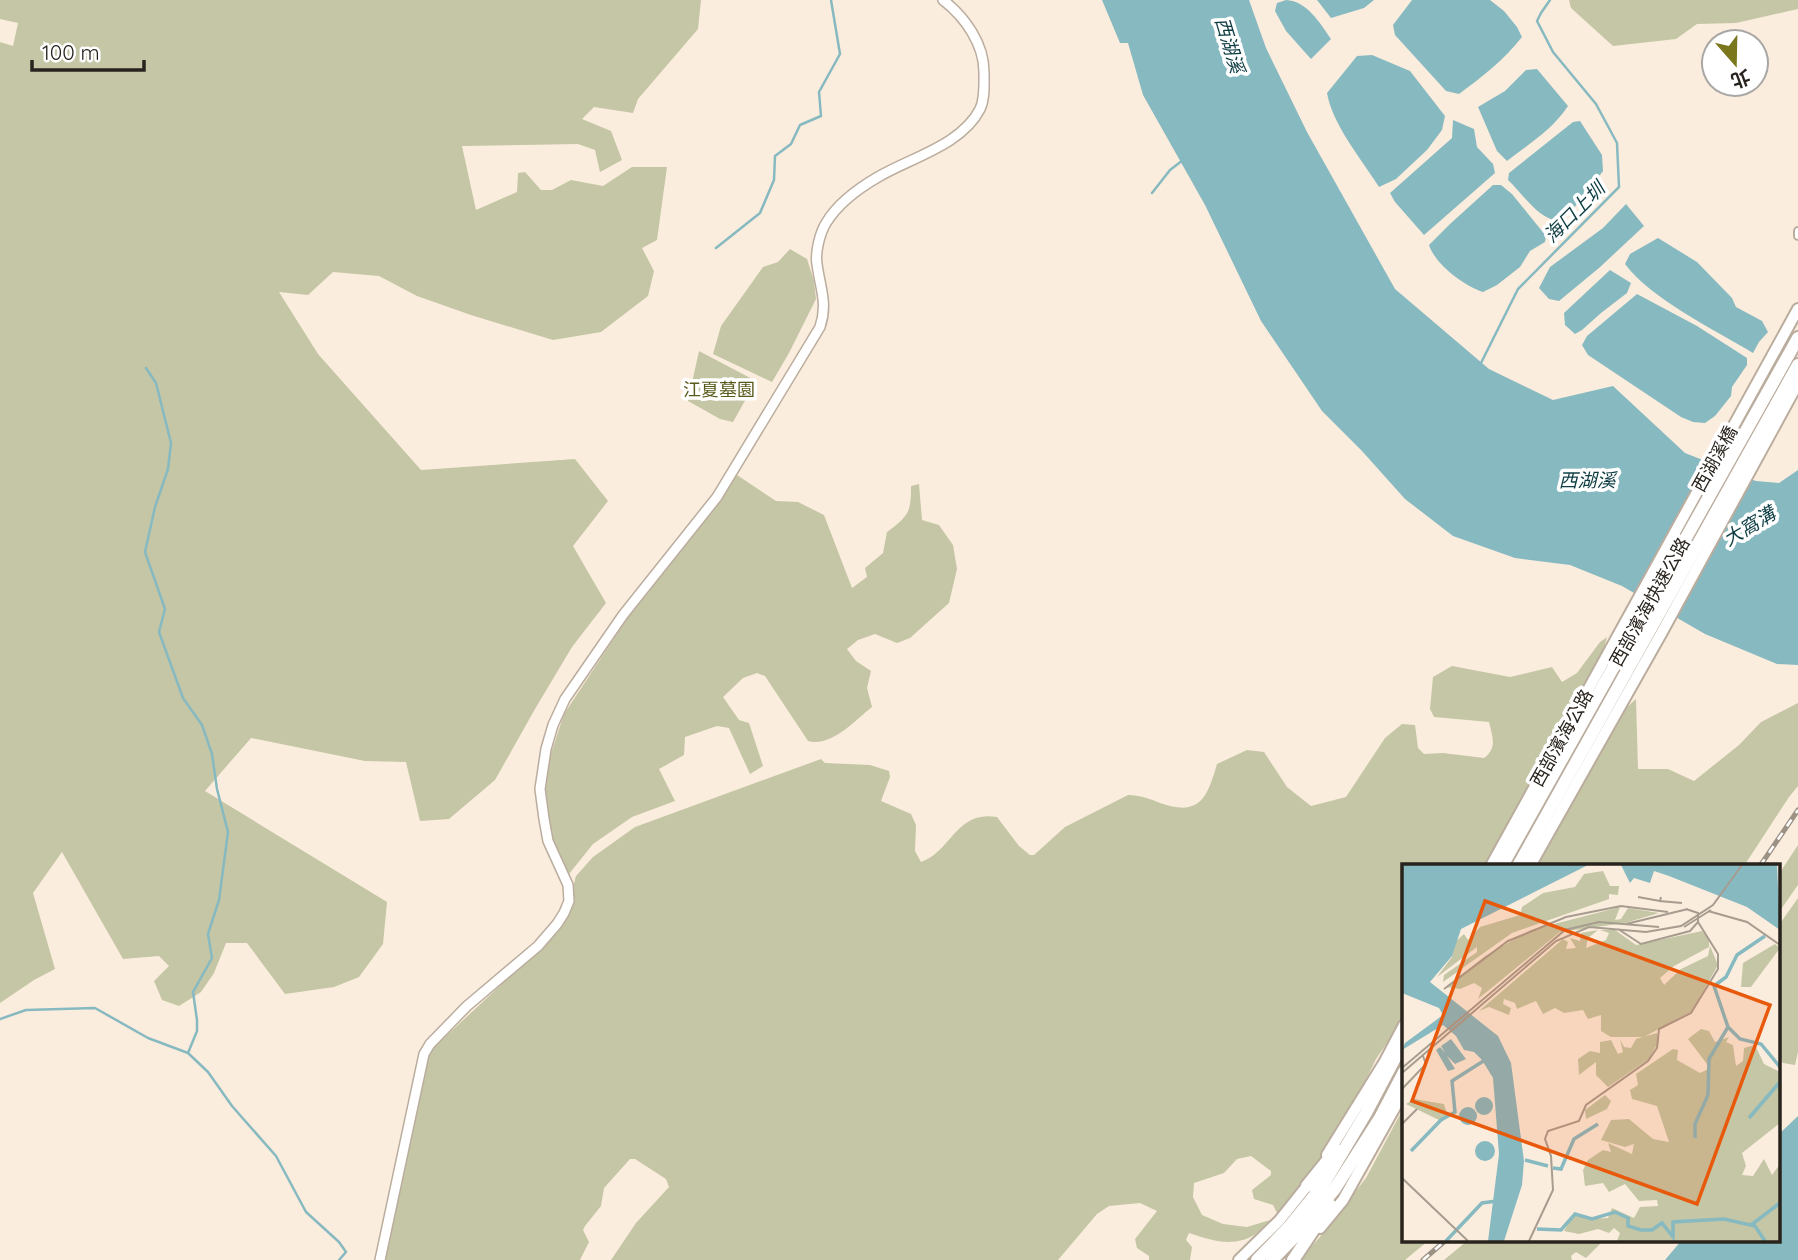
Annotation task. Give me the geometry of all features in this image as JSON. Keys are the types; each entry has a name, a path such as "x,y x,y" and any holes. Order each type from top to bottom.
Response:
{"highway":[{"name":"西部濱海快速公路","path":"1519,864 1798,338"},
{"name":"西部濱海快速公路","path":"1503,864 1798,365"},
{"path":"1257,1260 1289,1227 1323,1185 1366,1113 1402,1045"},
{"path":"1307,1186 1330,1159 1393,1062"},
{"path":"1293,1260 1332,1203 1402,1076"},
{"path":"1272,1260 1334,1190 1380,1118"}],"main road":[{"path":"380,1260 424,1054 430,1044 467,1006 538,946 557,924 569,901 568,885 548,841 540,789 545,750 565,699 623,615 717,497 820,327 824,314 823,293 816,261 820,237 826,223 837,209 862,187 957,136 981,108 984,75 982,55 958,12 943,0"},
{"name":"西湖溪橋","path":"1646,622 1798,309"},
{"name":"西湖溪橋","path":"1646,622 1798,383"},
{"name":"西部濱海公路","path":"1492,864 1646,622"},
{"name":"西部濱海公路","path":"1531,864 1646,622"},
{"path":"1239,1260 1279,1221 1307,1186 1402,1029"},
{"path":"1293,1260 1343,1200 1402,1095"}],"green space":[{"path":"0,0 701,0 698,29 638,99 633,113 594,107 582,119 611,131 622,160 600,172 595,150 578,144 462,146 476,210 517,192 518,173 525,172 541,190 552,190 571,180 603,186 632,167 667,167 657,240 642,248 654,271 648,296 601,332 553,340 417,296 379,276 333,272 308,295 279,292 318,354 421,470 575,459 608,501 573,546 606,603 572,647 495,780 449,819 420,821 406,762 365,761 251,738 205,791 387,902 383,944 359,977 334,987 285,994 247,943 226,943 214,973 201,992 179,1006 162,1000 154,981 169,966 159,956 123,959 62,852 33,893 55,969 0,1003 0,42 13,46 18,23 0,19"},
{"path":"1569,0 1798,0 1798,9 1736,23 1697,24 1676,39 1613,46 1571,8"},
{"path":"790,249 807,259 816,299 772,382 713,354 721,326 763,267 778,262"},
{"name":"江夏墓園","path":"699,351 756,381 733,422 720,419 688,401"},
{"path":"737,475 776,501 798,502 824,515 852,588 867,577 865,568 883,553 887,532 907,513 911,486 919,484 922,520 939,525 953,545 957,569 949,603 910,638 897,643 875,634 858,640 847,649 856,661 871,671 867,688 872,707 842,732 826,740 808,741 765,676 757,673 743,678 723,697 739,720 749,723 763,766 750,774 729,728 717,726 685,737 684,755 659,769 675,801 632,817 593,844 569,874 561,875 545,834 540,787 564,714 636,605"},
{"path":"1607,637 1601,659 1578,693 1487,864 1402,864 1402,1021 1376,1059 1345,1123 1287,1209 1277,1213 1273,1205 1254,1199 1252,1190 1271,1175 1271,1171 1251,1156 1237,1159 1224,1173 1194,1183 1193,1197 1202,1215 1223,1224 1247,1227 1270,1220 1254,1235 1230,1242 1189,1233 1186,1240 1192,1247 1190,1260 1149,1260 1149,1256 1137,1248 1135,1239 1157,1211 1140,1203 1109,1206 1097,1214 1058,1260 611,1260 636,1223 669,1187 666,1179 635,1159 630,1159 604,1188 601,1206 583,1230 589,1242 580,1260 385,1260 423,1066 432,1049 558,932 576,876 593,857 635,827 821,759 825,763 870,765 889,771 890,777 881,801 911,814 916,825 915,851 921,862 931,857 963,825 983,816 997,817 1019,846 1034,855 1065,827 1128,795 1174,807 1193,806 1205,795 1217,764 1247,750 1264,752 1287,787 1311,806 1346,797 1385,738 1402,724 1415,725 1418,748 1424,754 1443,753 1484,758 1493,746 1489,722 1434,717 1430,709 1433,677 1452,666 1510,677 1552,667 1562,682 1577,673 1600,642"},
{"path":"1636,699 1638,769 1668,769 1694,781 1739,745 1761,722 1798,703 1798,786 1745,864 1536,864 1615,718"},
{"path":"1798,845 1798,885 1780,911 1780,872"},
{"path":"1798,898 1798,1052 1795,1065 1780,1060 1780,924"},
{"path":"1402,1111 1402,1242 1427,1242 1405,1260 1299,1260 1319,1238 1366,1178"},
{"path":"1466,1242 1602,1242 1586,1258 1576,1252 1571,1256 1572,1260 1444,1260"}],"water":[{"name":"西湖溪","path":"1102,0 1249,0 1266,48 1307,132 1395,289 1489,369 1553,400 1613,386 1685,453 1756,481 1779,483 1798,470 1798,665 1777,664 1705,634 1622,586 1570,565 1515,558 1453,536 1405,499 1322,411 1261,321 1205,205 1143,95 1128,43 1120,43"},
{"path":"1317,0 1374,0 1364,8 1331,18"},
{"path":"1412,0 1490,0 1504,11 1522,37 1500,61 1459,94 1446,91 1395,35 1393,25"},
{"path":"1294,1 1307,9 1331,39 1311,59 1286,31 1275,11 1277,3"},
{"path":"1372,55 1410,71 1445,116 1442,130 1427,150 1396,179 1379,187 1341,129 1327,93 1357,56"},
{"path":"1537,69 1568,106 1548,129 1507,161 1497,151 1478,107 1505,91 1526,70"},
{"path":"1453,120 1474,129 1477,147 1493,164 1495,173 1424,235 1390,193 1452,138"},
{"path":"1580,121 1602,155 1603,171 1583,198 1560,222 1544,216 1531,205 1508,180 1509,173 1573,122"},
{"path":"1493,185 1501,185 1512,194 1546,236 1545,242 1530,251 1520,267 1483,292 1467,285 1451,273 1437,260 1429,245"},
{"path":"1626,204 1644,226 1559,301 1549,299 1539,288 1550,267 1603,228"},
{"path":"1658,238 1697,262 1732,298 1736,307 1762,321 1768,332 1753,353 1667,301 1636,277 1625,264 1630,254"},
{"path":"1610,270 1631,283 1627,293 1575,334 1565,325 1564,313"},
{"path":"1637,294 1697,326 1747,358 1747,365 1732,387 1731,396 1715,416 1705,423 1681,417 1588,355 1582,345 1587,336"},
{"path":"1798,1116 1798,1260 1665,1260 1680,1242 1780,1242 1780,1133"}],"waterway":[{"path":"716,248 760,213 774,180 775,156 791,144 800,125 821,116 819,92 840,54 831,0"},
{"name":"海口上圳","path":"1481,363 1518,289 1619,187 1617,143 1596,104 1553,52 1537,21 1550,0"},
{"path":"1152,193 1170,170 1183,160"},
{"path":"146,368 156,383 171,443 168,469 155,507 145,552 165,609 159,632 183,698 202,725 212,754 217,789 228,832 219,900 208,934 212,958 193,992 197,1031 188,1053"},
{"path":"0,1019 26,1010 95,1008 148,1038 188,1053 208,1072 232,1106 276,1156 306,1212 339,1242 346,1252 339,1260"}],"railway":[{"path":"1761,864 1798,810"},
{"path":"1423,1260 1444,1242"}],"water label":[{"name":"大窩溝","path":"1749,526"}]}
